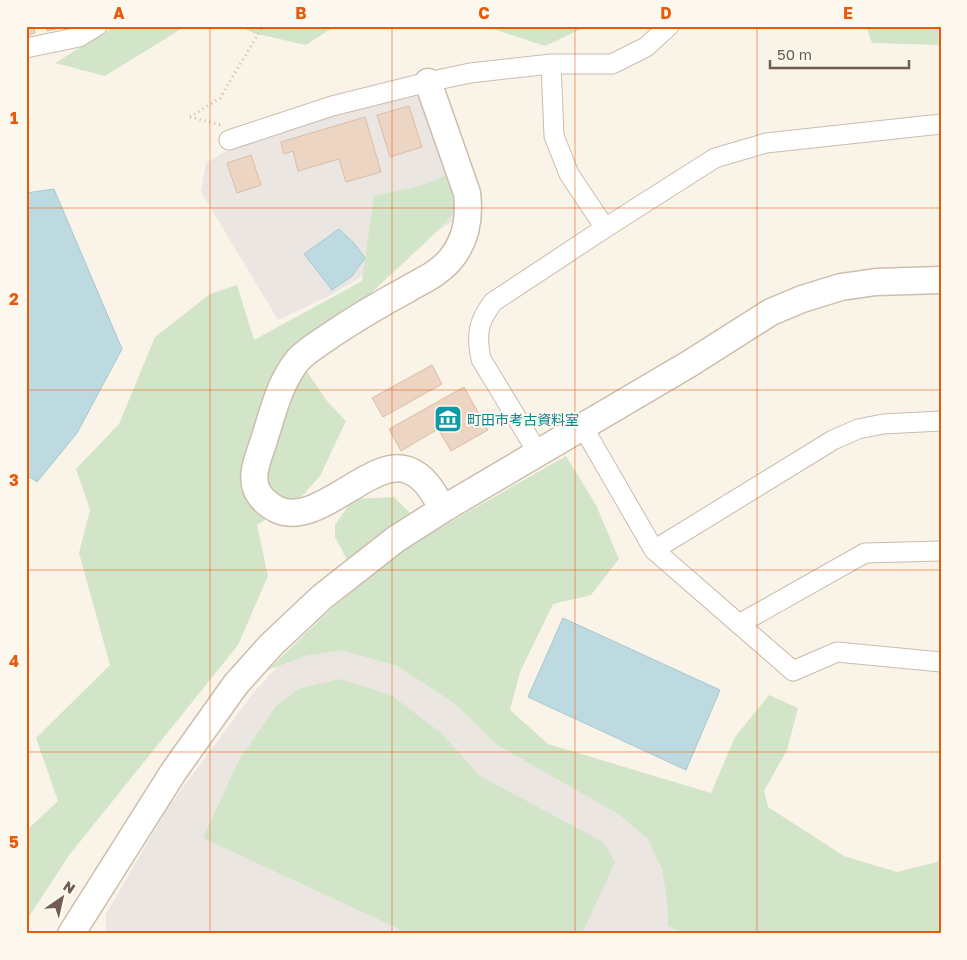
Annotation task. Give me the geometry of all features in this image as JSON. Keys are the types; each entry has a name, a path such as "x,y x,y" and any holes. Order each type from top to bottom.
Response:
{"street":[{"path":"26,48 79,37 97,26"},
{"path":"227,133 428,82 470,74 551,64 612,64 646,47 669,26"},
{"path":"551,64 554,136 569,174 605,228"},
{"path":"428,82 466,193 469,208 462,242 450,260 436,274 358,317 312,348 298,360 280,392 253,481 258,494 269,505 284,513 299,513 317,506 355,485 397,468 408,470 421,477 432,489 443,509"},
{"path":"538,453 481,359 478,332 483,316 493,302 715,158 766,143 941,124"},
{"path":"71,934 174,771 236,684 271,645 322,597 396,539 772,312 802,299 841,287 876,282 941,280"},
{"path":"654,550 833,440 858,429 883,424 941,421"},
{"path":"583,427 654,550 793,671 837,652 941,662"},
{"path":"739,624 865,553 941,551"}],"path":[{"path":"227,133 190,117 220,98 263,26"}],"shaded area":[{"path":"412,94 424,100 456,191 454,221 331,295 278,320 201,192 206,163 231,148 334,113"},
{"path":"341,650 397,666 454,703 497,745 618,814 647,838 662,869 667,901 668,926 684,934 106,934 106,914 167,809 254,692 278,666 306,656"}],"green space":[{"path":"115,26 186,26 105,76 55,63"},
{"path":"240,26 335,26 306,45 253,33"},
{"path":"484,26 580,26 581,29 545,46"},
{"path":"866,26 941,26 941,45 872,43"},
{"path":"447,175 463,205 299,360 327,401 346,421 320,476 303,495 257,525 268,576 238,645 70,854 26,921 26,831 58,801 36,738 110,665 79,553 90,510 76,469 119,424 155,337 210,294 237,285 254,340 362,281 374,196 420,186"},
{"path":"566,456 596,505 619,559 591,595 553,604 520,672 510,710 548,744 711,793 735,737 769,695 798,708 787,750 764,791 768,807 844,856 897,872 937,862 941,858 941,934 684,934 668,926 667,901 662,869 647,838 618,814 497,745 454,703 397,666 341,650 306,656 268,670 330,610 360,585 335,537 335,525 353,499 394,497 427,530 438,529"},
{"path":"339,679 391,695 441,733 480,776 603,842 615,862 582,934 410,934 203,838 239,760 276,706 298,689"}],"water":[{"path":"54,189 122,349 77,433 37,482 26,475 26,193"},
{"path":"339,229 354,243 365,258 352,276 332,290 304,254"},
{"path":"563,618 720,690 686,770 528,697"}],"building":[{"path":"26,26 34,26 35,33 26,36"},
{"path":"46,26 68,26 47,31"},
{"path":"409,106 422,147 390,157 377,115"},
{"path":"365,117 381,172 346,182 339,159 298,171 293,151 284,154 281,142"},
{"path":"251,155 261,185 237,193 227,163"},
{"path":"432,365 442,384 383,417 372,398"},
{"path":"464,387 488,430 451,451 438,429 401,451 389,429"}],"place":[{"name":"町田市考古資料室","path":"448,419"}]}
